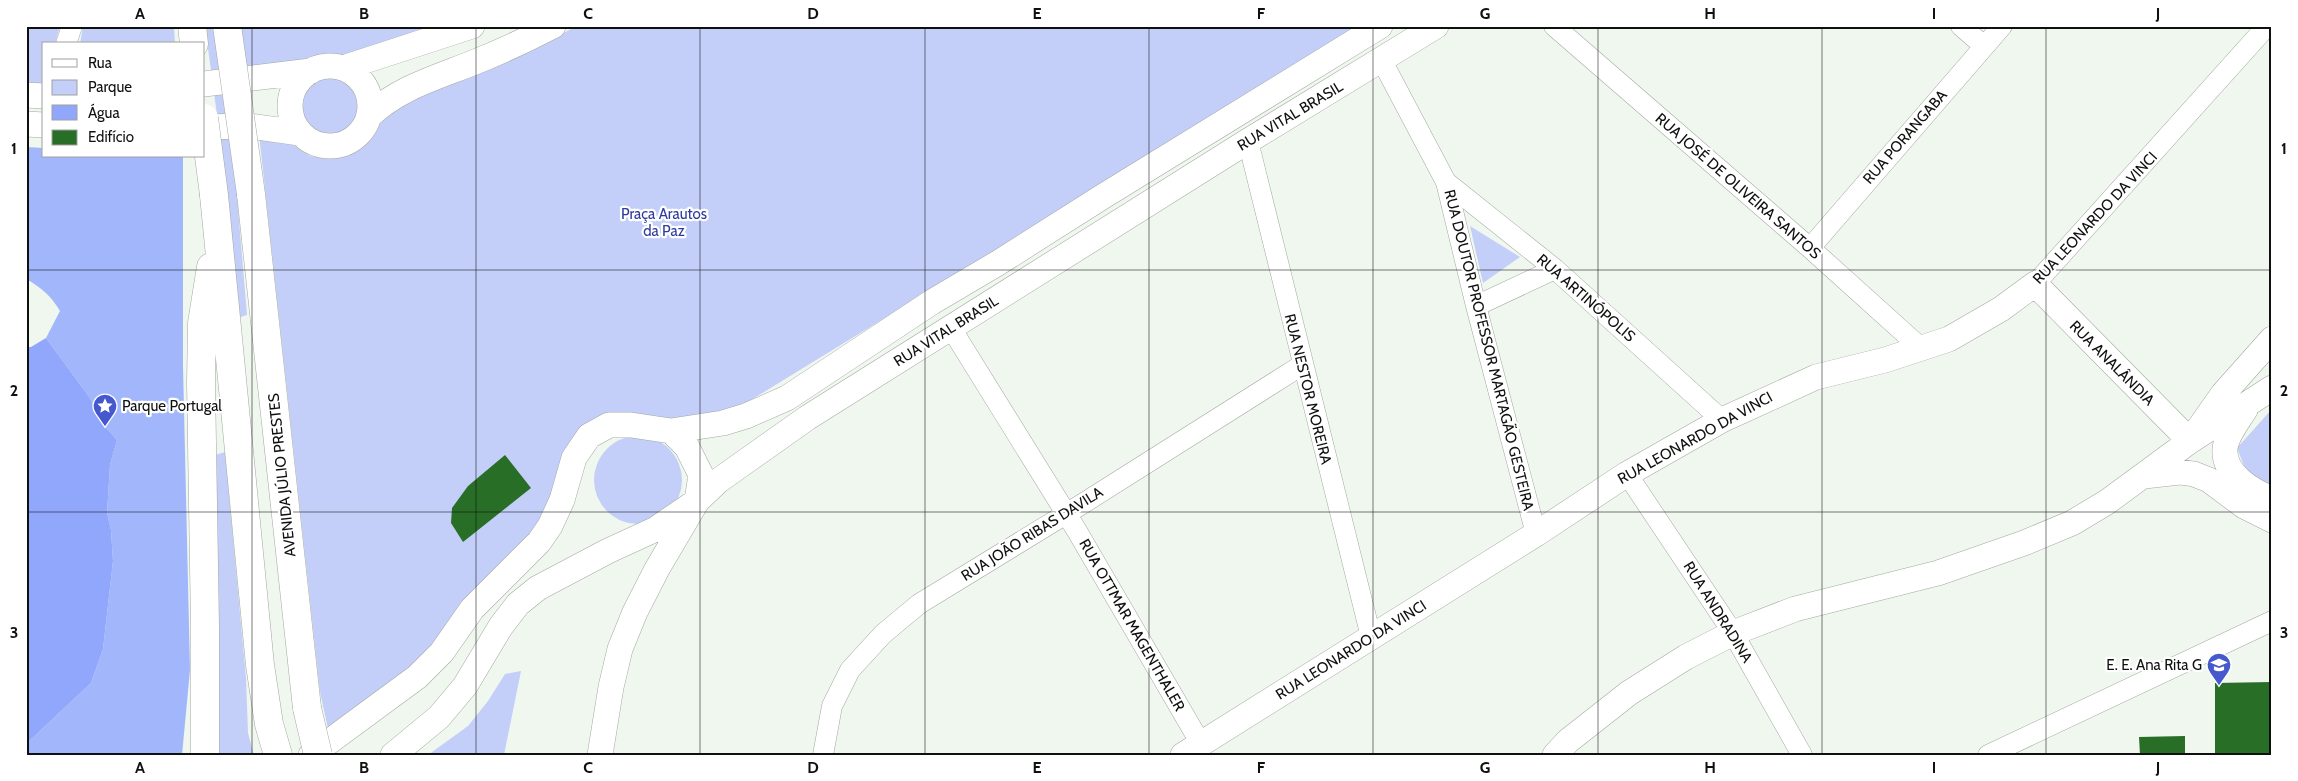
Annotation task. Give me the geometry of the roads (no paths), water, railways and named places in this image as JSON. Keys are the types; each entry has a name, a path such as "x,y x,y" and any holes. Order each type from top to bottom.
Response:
{"highway":[{"path":"192,26 194,42"},
{"name":"AVENIDA JÚLIO PRESTES","path":"227,26 251,194 307,708 318,755"},
{"path":"205,126 214,195 260,665 269,724 278,755"},
{"path":"204,755 202,324 217,229"}],"main road":[{"path":"343,68 472,26"},
{"path":"369,116 384,101 414,86 512,47 553,26"},
{"name":"RUA VITAL BRASIL","path":"311,755 417,677 442,652 478,603 539,542 550,526 562,500 574,458 589,436 609,425 631,425 671,431 723,423 746,416 787,398 932,302 1380,26"},
{"name":"RUA VITAL BRASIL","path":"600,755 610,687 620,648 635,612 657,569 697,501 718,481 807,418 1248,141 1382,61 1436,26"},
{"path":"205,84 311,71 331,66 343,68 362,82 368,93 370,104 369,116 364,127 356,137 345,143 333,146 320,146 309,141 292,122 289,108 291,95 297,83 311,71"},
{"path":"26,95 42,96"},
{"path":"26,124 42,125"},
{"path":"205,127 250,126 300,133"},
{"name":"RUA LEONARDO DA VINCI","path":"1192,749 1536,534 1627,474 1722,420 1816,377 1885,360 1949,339 2001,309 2035,284"},
{"name":"RUA ANALÂNDIA","path":"2035,284 2190,441"},
{"path":"2190,441 2223,394 2272,340"},
{"path":"1555,755 1568,741 1629,693 1686,657 1733,633 1795,609 1938,573 2024,543 2072,523 2108,502 2190,441 2272,388"},
{"path":"2250,402 2227,439 2225,449 2227,463 2249,488 2272,499"},
{"path":"393,755 440,717 465,686 501,626 524,599 546,583 608,551 656,530 697,501 701,475 688,446 671,431"},
{"path":"2142,477 2180,472 2194,474 2209,480 2244,506 2272,520"}],"street":[{"path":"67,42 72,26"},
{"name":"RUA JOSÉ DE OLIVEIRA SANTOS","path":"1554,26 1810,248 1920,348"},
{"path":"1962,26 1984,46"},
{"name":"RUA PORANGABA","path":"1810,248 2002,26"},
{"name":"RUA LEONARDO DA VINCI","path":"2035,284 2267,26"},
{"name":"RUA DOUTOR PROFESSOR MARTAGÃO GESTEIRA","path":"1382,61 1446,182 1476,306 1536,534"},
{"name":"RUA NESTOR MOREIRA","path":"1248,141 1302,365 1371,637"},
{"name":"RUA ARTINÓPOLIS","path":"1446,182 1555,268 1722,420"},
{"path":"1476,306 1555,268"},
{"name":"RUA OTTMAR MAGENTHALER","path":"951,328 1066,514 1192,749"},
{"name":"RUA JOÃO RIBAS DAVILA","path":"823,755 832,706 850,670 883,634 919,604 1302,365"},
{"name":"RUA ANDRADINA","path":"1627,474 1733,633 1802,755"},
{"path":"1988,755 2272,620"}],"water":[{"path":"46,338 90,398 101,422 117,440 110,465 107,513 111,530 113,561 103,649 91,683 26,744 26,347 31,347"}],"place":[{"name":"Parque Portugal","path":"105,427"},
{"name":"E. E. Ana Rita G","path":"2219,686"}],"park label":[{"name":"Praça Arautos da Paz","path":"664,222"}]}
